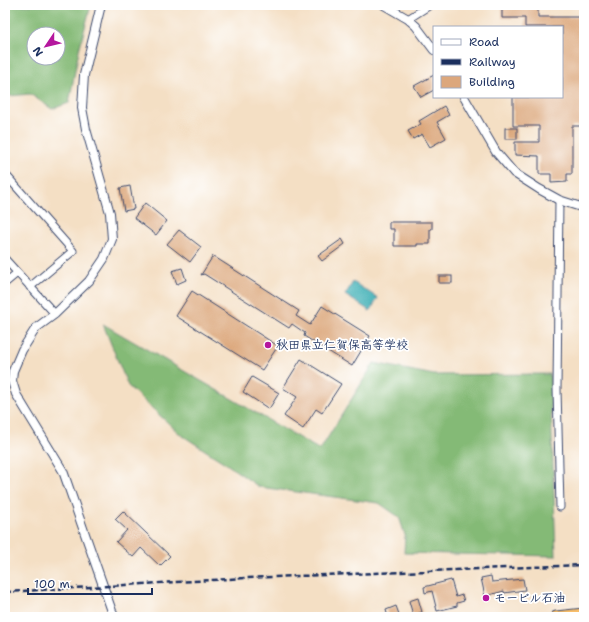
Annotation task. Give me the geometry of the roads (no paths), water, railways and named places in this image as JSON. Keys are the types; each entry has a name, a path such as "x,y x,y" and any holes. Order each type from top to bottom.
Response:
{"highway":[{"path":"556,617 584,614"}],"street":[{"path":"101,5 84,75 82,108 86,130 110,213 112,239 104,259 89,281 55,314 36,328 22,350 9,379 16,394 63,471 114,617"},
{"path":"384,5 408,19 416,26 433,49"},
{"path":"408,19 430,5"},
{"path":"465,98 496,152 514,173 560,200 584,208"},
{"path":"5,174 73,251 30,288"},
{"path":"560,200 557,389 560,507"},
{"path":"5,259 55,314"},
{"path":"5,283 17,273"}],"water":[{"path":"353,282 378,298 370,311 345,295"}],"railway":[{"path":"5,592 246,578 584,565"}],"place":[{"name":"秋田県立仁賀保高等学校","path":"268,345"},
{"name":"モービル石油","path":"486,598"}]}
